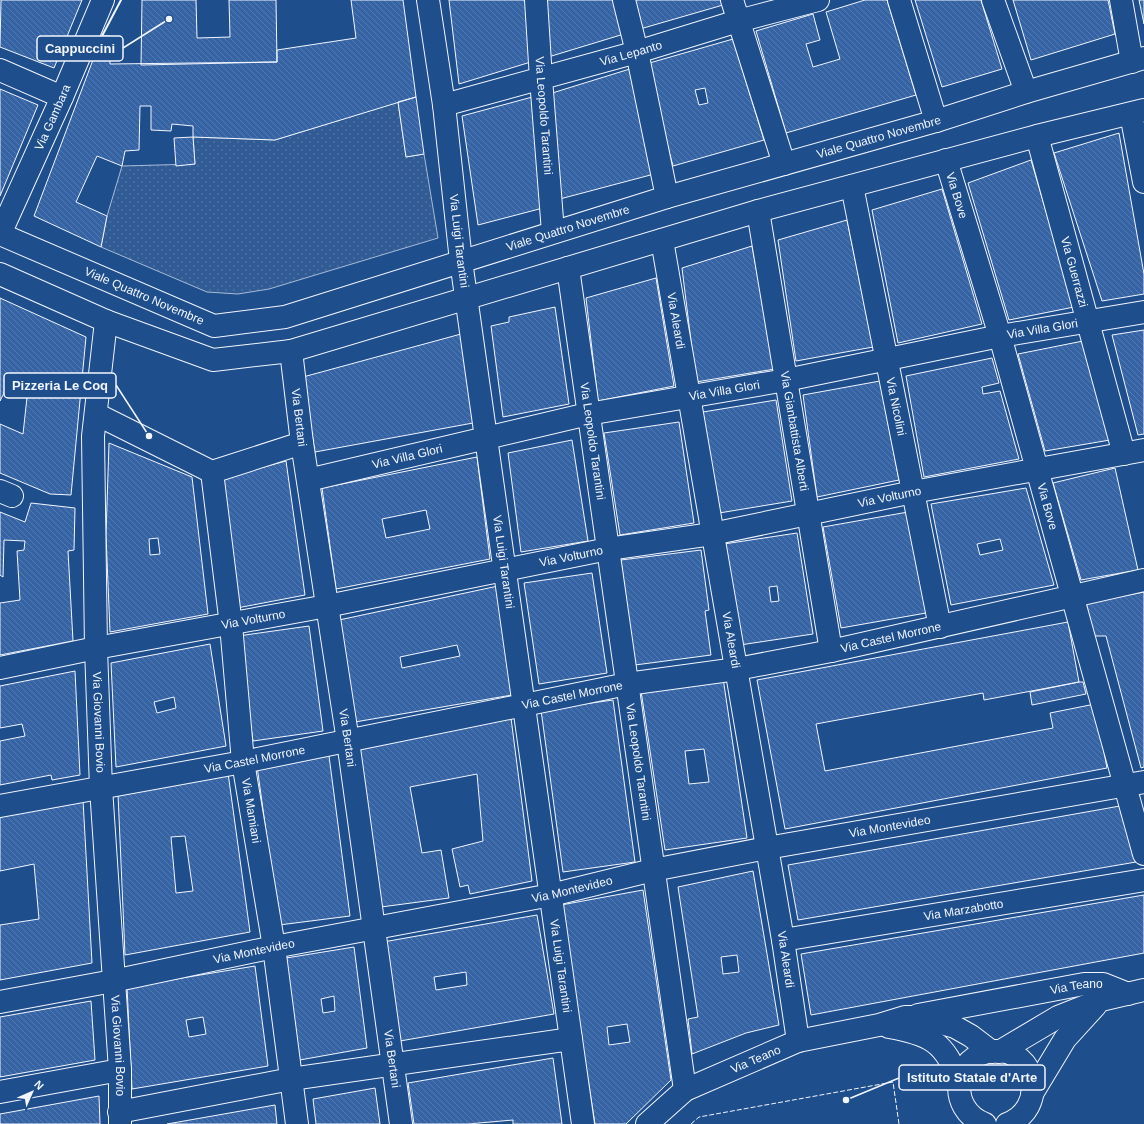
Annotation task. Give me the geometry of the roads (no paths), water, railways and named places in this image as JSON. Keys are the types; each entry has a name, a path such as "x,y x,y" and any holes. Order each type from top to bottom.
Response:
{"street":[{"name":"Via Gambara","path":"0,234 62,97 103,0"},
{"name":"Via Luigi Tarantini","path":"428,0 444,105 462,261 486,436 583,1124"},
{"name":"Via Leopoldo Tarantini","path":"536,0 553,232"},
{"path":"624,0 637,52 668,197"},
{"path":"732,0 784,164"},
{"name":"Via Lepanto","path":"444,105 637,52 738,21 817,0"},
{"path":"899,0 936,121"},
{"path":"993,0 1026,92"},
{"path":"1121,0 1138,60"},
{"name":"Viale Quattro Novembre","path":"0,234 214,326 285,317 668,197 936,121 1026,92 1138,60"},
{"path":"0,70 62,97"},
{"path":"0,274 106,321 213,360 291,351 758,212 946,160 1137,112 1144,182"},
{"name":"Via Guerrazzi","path":"1037,136 1088,322 1134,452"},
{"name":"Via Bove","path":"946,160 1000,336 1036,469 1074,597 1134,784 1144,854"},
{"name":"Via Nicolini","path":"852,186 940,627"},
{"name":"Via Gianbattista Alberti","path":"758,212 831,651"},
{"name":"Via Aleardi","path":"662,240 783,940 798,1041"},
{"name":"Via Leopoldo Tarantini","path":"568,268 685,1090"},
{"name":"Via Villa Glori","path":"308,480 486,436 588,414 786,380 1000,336 1144,312"},
{"name":"Via Giovanni Bovio","path":"106,321 93,436 96,648 101,788 120,1070 120,1118"},
{"name":"Via Bertani","path":"291,351 302,443 348,741 401,1124"},
{"path":"96,414 212,472 302,443"},
{"name":"Via Volturno","path":"0,668 96,648 231,625 608,549 712,534 913,492 1134,452"},
{"name":"Via Mamiani","path":"212,472 231,625 243,762 274,946 297,1124"},
{"name":"Via Castel Morrone","path":"0,806 243,762 627,684 736,669 831,651 1144,580"},
{"name":"Via Montevideo","path":"0,1002 274,946 374,929 551,895 653,870 767,848 1134,784"},
{"name":"Via Marzabotto","path":"783,940 1144,880"},
{"name":"Via Teano","path":"647,1124 685,1090 798,1041 879,1025 905,1017 1084,984 1102,984 1136,992"},
{"name":"Via Teano","path":"905,1017 920,1017 955,1027 996,1052 1058,1017 1102,1000 1136,992"},
{"name":"Via Teano","path":"1027,1109 1046,1068 1065,1039 1102,1000"},
{"name":"Via Teano","path":"879,1025 916,1031 939,1045 949,1056 959,1082 960,1100 965,1115"},
{"path":"120,1118 291,1079 571,1039"},
{"path":"959,1082 962,1073 970,1061 982,1054 996,1052 1009,1053 1025,1065 1030,1074 1027,1109 1016,1121 1007,1124"},
{"path":"0,1092 120,1070"},
{"path":"965,1115 966,1112 977,1121 985,1124"}],"place":[{"name":"Cappuccini","path":"169,19"},
{"name":"Pizzeria Le Coq","path":"149,436"},
{"name":"Istituto Statale d'Arte","path":"846,1100"}]}
